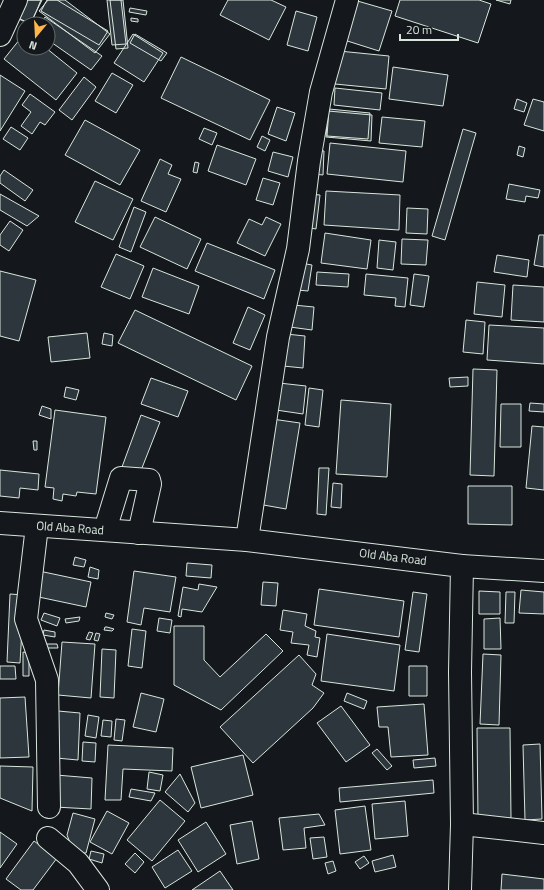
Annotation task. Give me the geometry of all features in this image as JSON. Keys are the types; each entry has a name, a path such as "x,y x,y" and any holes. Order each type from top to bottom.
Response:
{"street":[{"path":"0,35 16,0"},
{"path":"247,540 278,338 298,249 309,161 321,92 347,0"},
{"path":"106,530 121,478 137,478 149,480 150,484 139,533"},
{"name":"Old Aba Road","path":"0,523 247,540 462,566 544,571"},
{"path":"37,526 26,619 47,680 49,807"},
{"path":"460,890 462,824 460,672 462,566"},
{"path":"462,824 544,833"},
{"path":"48,838 78,863 98,890"}],"building":[{"path":"20,0 42,0 34,16 16,16 16,18 12,16"},
{"path":"23,0 41,0 34,16 16,16"},
{"path":"47,0 57,0 108,31 99,45 56,20 56,16 50,16 41,11"},
{"path":"48,0 65,0 110,34 95,53 56,24 56,16 46,16 39,11"},
{"path":"107,0 121,0 126,44 112,45"},
{"path":"110,0 123,0 128,48 116,49"},
{"path":"228,0 271,0 286,7 269,40 220,15"},
{"path":"354,0 392,11 379,51 341,39"},
{"path":"400,0 479,0 491,4 478,43 395,16"},
{"path":"496,0 511,0 510,4"},
{"path":"130,8 147,11 146,15 129,12"},
{"path":"296,11 317,17 308,51 287,45"},
{"path":"131,18 138,19 138,22 131,21"},
{"path":"56,25 102,56 91,70 56,46"},
{"path":"133,34 163,53 144,82 114,63"},
{"path":"135,34 167,53 161,61 130,43"},
{"path":"16,44 16,56 56,56 77,73 56,100 4,59"},
{"path":"339,51 389,56 386,89 335,84"},
{"path":"181,57 270,100 250,140 161,98"},
{"path":"393,67 448,75 443,106 389,99"},
{"path":"112,73 133,85 116,113 95,101"},
{"path":"0,75 25,91 0,131"},
{"path":"84,77 96,87 72,120 59,110"},
{"path":"335,88 382,93 380,110 334,105"},
{"path":"30,94 55,112 45,125 40,122 32,134 21,126 31,112 22,105"},
{"path":"517,99 527,103 524,112 514,109"},
{"path":"533,99 544,102 544,131 524,125"},
{"path":"277,107 295,113 286,141 268,134"},
{"path":"329,109 370,113 368,139 327,136"},
{"path":"328,111 372,115 371,141 326,137"},
{"path":"382,117 425,121 422,147 379,143"},
{"path":"85,120 140,150 120,185 65,155"},
{"path":"11,127 28,138 20,150 3,139"},
{"path":"204,128 217,133 212,145 199,139"},
{"path":"463,129 476,133 445,240 432,236"},
{"path":"262,136 270,140 265,151 257,147"},
{"path":"330,143 406,151 403,182 327,174"},
{"path":"217,145 256,159 246,185 208,171"},
{"path":"519,146 525,148 523,157 517,155"},
{"path":"315,150 324,151 323,175 314,174"},
{"path":"273,152 293,157 288,177 268,171"},
{"path":"160,159 172,165 168,174 181,179 166,212 141,201"},
{"path":"195,162 199,163 197,173 193,172"},
{"path":"4,170 33,190 25,201 0,183 0,176"},
{"path":"263,178 280,183 273,205 256,200"},
{"path":"95,181 133,199 113,240 75,222"},
{"path":"509,184 540,190 538,198 526,196 525,202 506,199"},
{"path":"326,191 400,195 399,230 324,225"},
{"path":"0,194 39,216 27,226 0,210"},
{"path":"310,194 320,195 316,229 305,227"},
{"path":"134,207 146,212 131,252 119,247"},
{"path":"407,208 428,209 427,234 406,233"},
{"path":"155,217 201,239 187,269 140,247"},
{"path":"266,217 281,224 265,256 237,243 249,219 262,225"},
{"path":"10,221 23,230 9,251 0,245 0,235"},
{"path":"325,233 371,240 367,269 321,263"},
{"path":"539,235 544,235 544,267 534,265"},
{"path":"402,239 428,240 426,265 401,264"},
{"path":"379,240 396,242 393,270 377,268"},
{"path":"207,243 275,270 264,299 195,271"},
{"path":"116,254 144,266 130,299 101,287"},
{"path":"497,255 529,260 527,277 494,272"},
{"path":"301,263 312,265 308,291 297,290"},
{"path":"153,268 199,286 189,314 142,297"},
{"path":"0,271 36,280 19,341 0,336"},
{"path":"317,272 349,274 348,287 316,285"},
{"path":"366,274 408,278 405,307 395,306 396,298 364,295"},
{"path":"414,274 429,276 424,307 410,305"},
{"path":"477,282 505,285 502,317 474,314"},
{"path":"513,285 544,287 544,322 511,320"},
{"path":"293,305 314,307 312,330 290,327"},
{"path":"248,307 265,315 250,350 233,343"},
{"path":"135,310 252,366 236,400 118,343"},
{"path":"466,320 485,322 483,354 463,352"},
{"path":"489,325 544,328 544,364 487,360"},
{"path":"87,333 90,358 51,362 48,337"},
{"path":"104,333 113,335 112,346 102,344"},
{"path":"286,334 305,336 303,368 283,366"},
{"path":"473,369 497,370 494,476 470,475"},
{"path":"468,377 468,386 450,387 449,378"},
{"path":"151,378 188,391 178,417 141,404"},
{"path":"279,383 306,386 303,414 276,410"},
{"path":"66,387 79,390 76,400 64,397"},
{"path":"309,388 323,390 319,427 305,425"},
{"path":"341,400 391,404 387,477 336,474"},
{"path":"530,403 544,404 544,412 529,411"},
{"path":"501,404 521,404 521,447 500,447"},
{"path":"42,406 51,409 51,419 39,415"},
{"path":"55,410 106,417 96,494 77,492 76,496 63,494 62,501 53,499 54,488 45,487"},
{"path":"141,415 160,422 140,473 122,467"},
{"path":"272,419 300,423 286,509 258,504"},
{"path":"532,426 544,427 544,490 526,488"},
{"path":"33,441 37,441 37,450 34,450"},
{"path":"319,468 329,468 326,515 317,514"},
{"path":"0,470 39,474 38,490 20,488 19,498 0,496"},
{"path":"333,483 342,484 341,508 331,507"},
{"path":"468,486 512,486 512,525 468,524"},
{"path":"75,557 86,560 84,567 73,565"},
{"path":"187,563 212,565 211,578 186,576"},
{"path":"90,567 99,570 98,579 88,577"},
{"path":"39,571 91,582 86,607 34,596"},
{"path":"134,571 176,577 170,612 144,608 141,625 127,622"},
{"path":"263,582 278,583 276,606 261,605"},
{"path":"199,584 217,587 202,612 182,609 181,617 178,616 183,587 198,590"},
{"path":"319,589 404,601 399,637 314,625"},
{"path":"521,590 544,592 544,614 519,613"},
{"path":"479,591 500,592 500,614 479,614"},
{"path":"413,592 427,594 419,652 405,650"},
{"path":"506,592 515,592 514,623 505,623"},
{"path":"10,594 24,595 20,663 7,662"},
{"path":"283,610 307,614 305,626 316,631 315,637 320,638 317,657 307,655 309,645 291,643 293,632 280,630"},
{"path":"44,613 60,618 57,626 41,620"},
{"path":"106,613 114,615 112,619 105,617"},
{"path":"80,617 79,621 66,623 65,619"},
{"path":"159,618 172,620 170,633 157,631"},
{"path":"500,618 501,649 484,649 484,619"},
{"path":"174,626 204,626 204,660 220,677 266,634 283,651 221,710 174,685"},
{"path":"105,627 114,629 112,631 104,630"},
{"path":"132,629 146,631 142,668 128,666"},
{"path":"44,630 55,632 55,637 43,635"},
{"path":"89,632 93,633 90,640 86,639"},
{"path":"96,633 100,634 98,641 94,640"},
{"path":"327,634 400,645 394,691 321,681"},
{"path":"62,642 95,644 91,698 58,695"},
{"path":"46,644 57,644 58,648 46,648"},
{"path":"102,649 116,650 114,698 100,697"},
{"path":"23,652 29,653 29,676 23,676"},
{"path":"483,654 501,655 499,725 480,724"},
{"path":"299,655 316,674 312,685 324,693 313,708 253,763 220,727"},
{"path":"0,666 15,666 16,679 0,679"},
{"path":"409,666 427,666 427,696 409,696"},
{"path":"141,693 164,699 156,732 133,727"},
{"path":"347,693 367,701 364,709 344,701"},
{"path":"25,697 29,757 0,758 0,698"},
{"path":"424,704 428,755 391,757 388,727 379,727 377,707"},
{"path":"341,706 370,745 346,762 317,723"},
{"path":"58,711 80,713 78,760 56,758"},
{"path":"88,715 99,717 96,738 85,736"},
{"path":"116,719 125,720 122,741 114,740"},
{"path":"103,720 112,721 111,737 101,736"},
{"path":"477,728 510,728 511,819 478,819"},
{"path":"83,742 96,743 95,762 82,761"},
{"path":"540,744 542,819 525,820 523,745"},
{"path":"108,745 173,748 172,771 123,769 121,800 105,800"},
{"path":"377,749 392,766 387,770 372,753"},
{"path":"243,755 253,795 201,808 191,767"},
{"path":"435,758 436,766 414,768 413,760"},
{"path":"0,766 33,767 32,811 0,798"},
{"path":"149,772 163,775 160,791 147,789"},
{"path":"180,774 195,803 188,812 165,792"},
{"path":"56,775 92,778 91,809 55,807"},
{"path":"433,780 434,793 340,802 339,788"},
{"path":"131,789 155,793 151,801 129,797"},
{"path":"160,800 185,821 152,861 127,840"},
{"path":"405,801 408,836 375,839 372,804"},
{"path":"365,806 371,850 340,854 335,810"},
{"path":"107,811 129,823 112,854 90,842"},
{"path":"73,813 95,819 86,853 74,853 67,835"},
{"path":"319,814 325,825 304,828 306,848 283,850 279,818"},
{"path":"252,821 259,859 237,864 230,825"},
{"path":"206,822 226,854 198,872 178,840"},
{"path":"0,832 17,844 0,868"},
{"path":"324,837 327,857 313,859 310,838"},
{"path":"34,841 57,858 33,890 21,890 6,879"},
{"path":"178,850 192,871 165,888 152,867"},
{"path":"91,851 104,854 102,863 89,859"},
{"path":"135,853 144,862 135,873 125,864"},
{"path":"393,855 396,867 375,872 372,861"},
{"path":"364,856 369,863 360,869 355,862"},
{"path":"333,861 336,871 328,874 325,863"},
{"path":"220,871 233,890 192,890"},
{"path":"502,874 544,879 544,890 501,890"}]}
